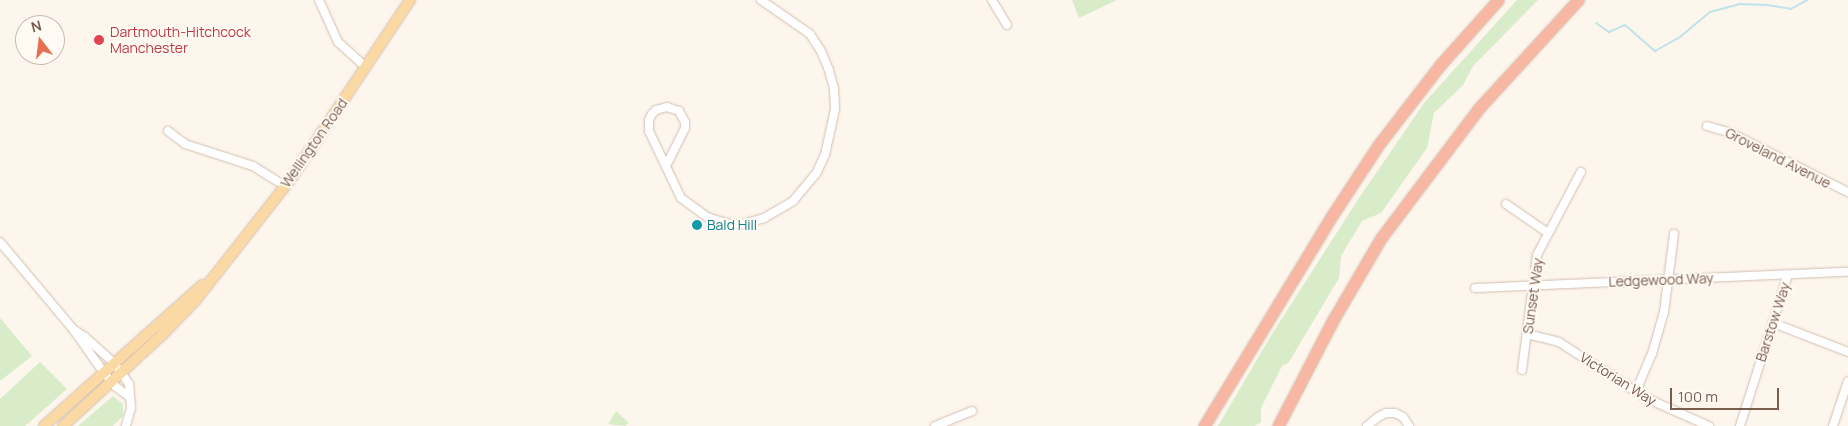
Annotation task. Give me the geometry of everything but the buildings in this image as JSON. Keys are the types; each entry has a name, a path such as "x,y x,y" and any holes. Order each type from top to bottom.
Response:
{"highway":[{"path":"1204,426 1333,214 1379,144 1440,65 1498,0"},
{"path":"1278,426 1333,320 1381,238 1479,108 1578,0"}],"main road":[{"name":"Wellington Road","path":"63,426 186,311 285,186 410,0"},
{"name":"Wellington Road","path":"44,426 193,292 209,280"}],"street":[{"path":"319,0 338,42 366,66"},
{"path":"666,166 685,128 685,122 679,111 667,107 656,110 649,120 648,126 676,190 689,206 707,217 730,224 753,222 774,214 802,193 816,174 825,155 835,109 834,88 829,70 821,51 810,34 761,0"},
{"path":"992,0 1007,25"},
{"name":"Groveland Avenue","path":"1707,126 1731,133 1848,192"},
{"path":"168,131 185,144 253,166 285,186"},
{"name":"Sunset Way","path":"1522,370 1537,255 1581,172"},
{"path":"1506,204 1548,232"},
{"path":"1639,393 1639,384 1657,338 1664,312 1674,234"},
{"path":"0,242 73,329 112,382 130,397"},
{"name":"Ledgewood Way","path":"1475,288 1848,272"},
{"name":"Barstow Way","path":"1740,426 1788,275"},
{"path":"1773,322 1848,352"},
{"path":"73,329 86,337 114,363 129,384 130,417 126,426"},
{"name":"Victorian Way","path":"1527,334 1559,342 1668,410 1709,426"},
{"path":"1833,426 1848,381"},
{"path":"935,426 972,411"},
{"path":"1367,426 1386,413 1395,413 1403,416 1409,426"}],"green space":[{"path":"1072,0 1117,0 1079,18"},
{"path":"1517,0 1538,0 1473,66 1463,85 1434,113 1427,148 1381,213 1362,221 1341,256 1339,278 1289,362 1282,366 1261,408 1261,422 1255,426 1218,426 1272,334 1357,201 1424,103"},
{"path":"0,318 32,356 0,381"},
{"path":"40,362 67,389 25,426 0,426 0,399"},
{"path":"113,396 123,404 123,416 113,426 78,426"},
{"path":"616,411 629,423 625,426 608,424"}],"waterway":[{"path":"1596,23 1609,32 1625,25 1655,51 1680,37 1710,12 1739,4 1767,5 1791,9 1807,0"}],"place":[{"name":"Dartmouth-Hitchcock Manchester","path":"99,40"},
{"name":"Bald Hill","path":"697,225"}]}
